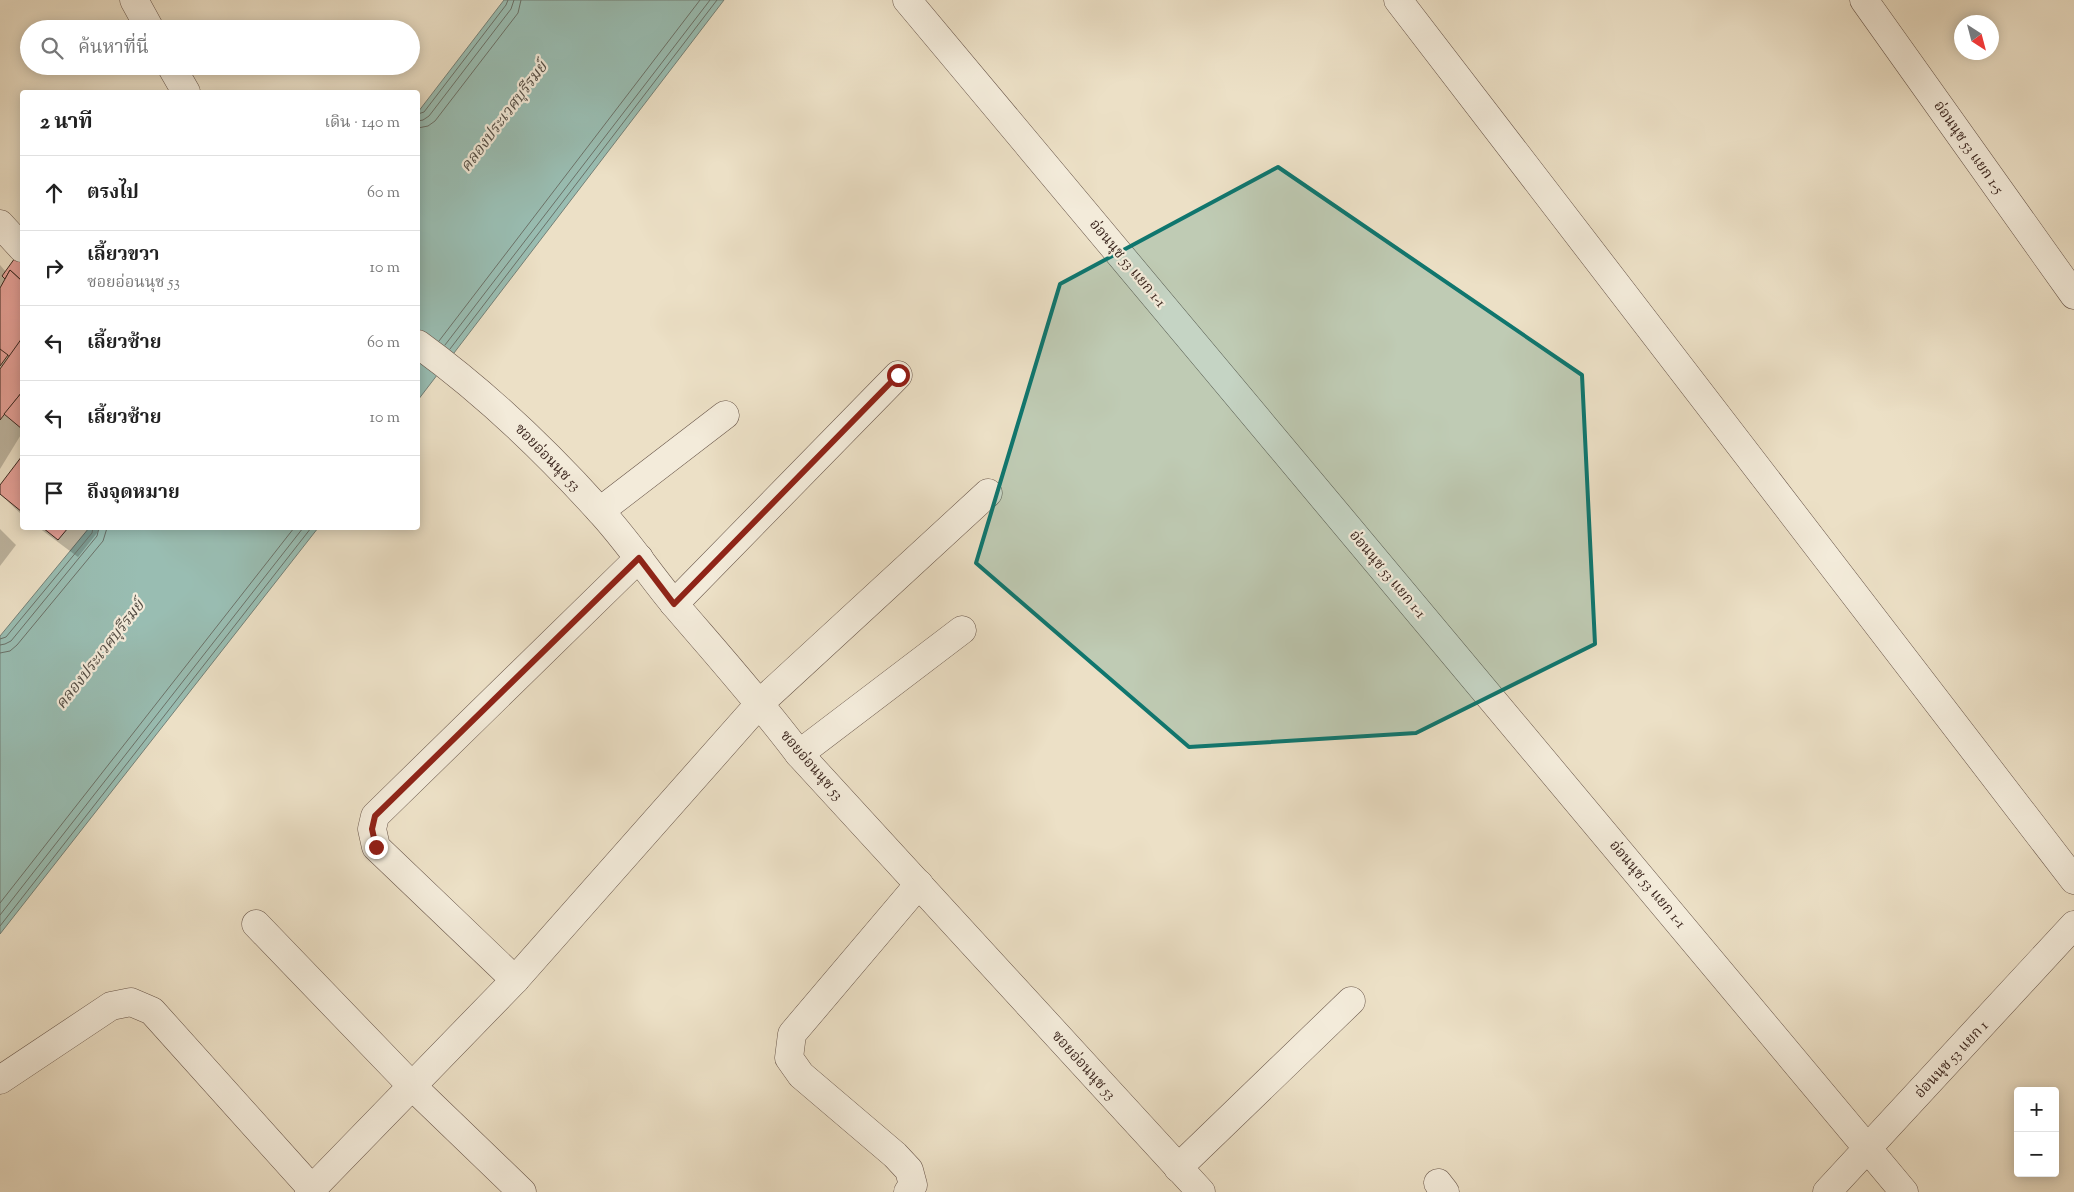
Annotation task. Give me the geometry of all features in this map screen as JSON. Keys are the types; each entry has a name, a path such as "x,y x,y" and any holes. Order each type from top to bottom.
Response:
{"street":[{"path":"134,0 145,20"},
{"name":"อ่อนนุช 53 แยก 1-1","path":"907,0 1904,1192"},
{"path":"1398,0 2074,880"},
{"name":"อ่อนนุช 53 แยก 1-5","path":"1864,0 2074,295"},
{"path":"176,75 185,90"},
{"path":"0,224 20,246"},
{"name":"ซอยอ่อนนุช 53","path":"420,345 446,364 512,419 600,511 674,604 760,703 799,754 1201,1192"},
{"path":"674,604 898,375"},
{"path":"600,511 725,415"},
{"path":"0,1080 111,1006 131,1002 152,1011 311,1190 515,980 760,703 988,493"},
{"path":"515,980 376,847 372,829 375,816 639,558"},
{"path":"799,754 962,630"},
{"path":"908,1192 913,1185 909,1170 895,1155 801,1075 789,1058 792,1034 919,884"},
{"path":"256,924 412,1086 522,1192"},
{"name":"อ่อนนุช 53 แยก 1","path":"1827,1192 2074,925"},
{"path":"1178,1168 1351,1001"}],"highlighted area":[{"path":"1278,167 1582,375 1595,644 1416,733 1189,747 976,563 1060,284"}],"water":[{"name":"คลองประเวศบุรีรมย์","path":"504,0 724,0 420,397 420,109"},
{"name":"คลองประเวศบุรีรมย์","path":"87,530 316,530 0,934 0,636"}],"building":[{"path":"20,251 20,279 10,270 5,279 2,276"},
{"path":"10,270 20,279 20,342 10,357 0,350 0,288"},
{"path":"20,341 20,395 0,420 0,369"},
{"path":"0,349 8,355 0,366"},
{"path":"20,394 20,427 4,414"},
{"path":"20,459 20,510 0,494 0,485"},
{"path":"46,530 66,530 58,540"}],"route":[{"path":"376,847 372,829 375,816 639,558 674,604 898,375"}]}
